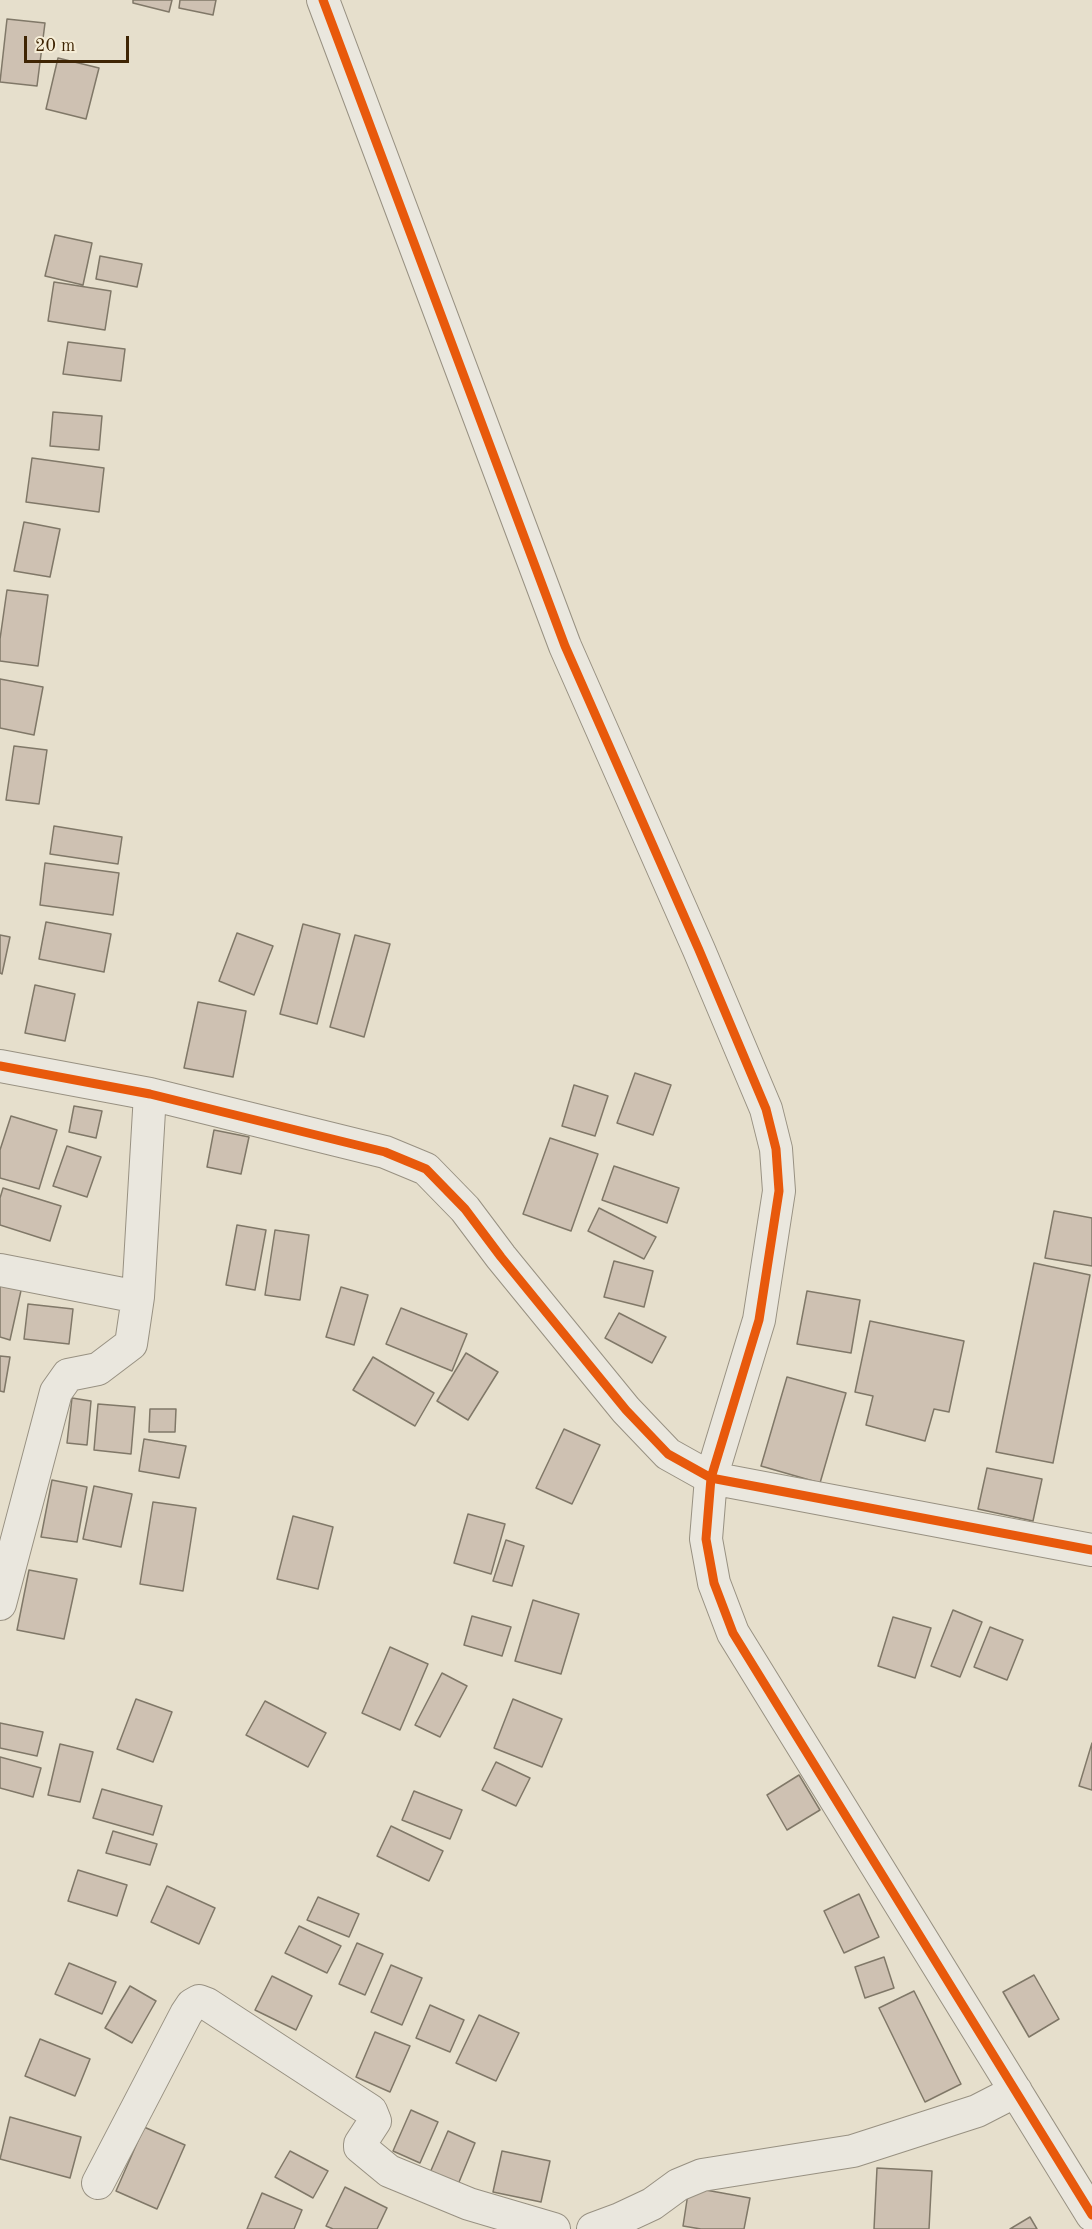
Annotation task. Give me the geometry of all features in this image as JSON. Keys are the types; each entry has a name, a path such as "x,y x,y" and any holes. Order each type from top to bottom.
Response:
{"street":[{"path":"323,0 564,646 699,950 766,1109 776,1149 779,1191 759,1320 711,1478 706,1539 714,1583 733,1633 1092,2215"},
{"path":"0,1066 150,1094 386,1152 426,1169 465,1209 501,1257 626,1410 668,1454 711,1478 1092,1550"},
{"path":"0,1604 56,1392 68,1375 98,1369 132,1344 138,1297 150,1094"},
{"path":"0,1270 138,1297"},
{"path":"98,2183 186,2014 192,2005 199,2001 371,2111 375,2121 360,2147 389,2171 469,2204 554,2229"},
{"path":"592,2229 652,2204 678,2185 702,2175 853,2151 977,2111 1016,2091"}],"building":[{"path":"133,0 172,0 169,12 133,3"},
{"path":"180,0 216,0 213,15 179,8"},
{"path":"7,19 45,23 37,86 0,82"},
{"path":"58,58 99,68 86,119 46,109"},
{"path":"55,235 92,243 83,285 45,276"},
{"path":"100,256 142,264 137,287 96,279"},
{"path":"54,282 111,291 105,330 48,321"},
{"path":"68,342 125,349 121,381 63,374"},
{"path":"53,412 102,416 99,450 50,446"},
{"path":"32,458 104,468 99,512 26,502"},
{"path":"24,522 60,529 50,577 14,571"},
{"path":"7,590 48,595 38,666 0,661 0,639"},
{"path":"0,679 43,687 34,735 0,728"},
{"path":"14,746 47,750 39,804 6,800"},
{"path":"54,826 122,837 118,864 50,854"},
{"path":"45,863 119,873 113,915 40,905"},
{"path":"46,922 111,934 104,972 39,959"},
{"path":"303,924 340,934 317,1024 280,1014"},
{"path":"237,933 273,946 254,995 219,981"},
{"path":"0,935 10,937 2,974 0,973"},
{"path":"355,935 390,944 364,1037 330,1027"},
{"path":"35,985 75,994 65,1041 25,1033"},
{"path":"198,1002 246,1011 233,1077 184,1068"},
{"path":"635,1073 671,1085 653,1135 617,1123"},
{"path":"574,1085 608,1096 595,1136 562,1126"},
{"path":"74,1106 102,1111 96,1138 69,1132"},
{"path":"11,1116 57,1130 39,1189 0,1178 0,1150"},
{"path":"214,1130 249,1137 241,1174 207,1167"},
{"path":"550,1138 598,1154 571,1231 523,1214"},
{"path":"67,1146 101,1157 87,1197 53,1186"},
{"path":"614,1166 679,1188 667,1223 602,1200"},
{"path":"3,1188 61,1206 50,1241 0,1225 0,1198"},
{"path":"599,1208 656,1237 644,1259 588,1231"},
{"path":"1054,1211 1092,1218 1092,1266 1045,1258"},
{"path":"237,1225 266,1230 255,1290 226,1285"},
{"path":"275,1230 309,1235 300,1300 265,1295"},
{"path":"614,1261 653,1271 644,1307 604,1297"},
{"path":"1034,1263 1090,1275 1053,1463 996,1452"},
{"path":"0,1281 22,1286 10,1340 0,1337"},
{"path":"341,1287 368,1295 354,1345 326,1337"},
{"path":"807,1291 860,1300 851,1353 797,1344"},
{"path":"28,1304 73,1309 69,1344 24,1339"},
{"path":"401,1308 467,1334 452,1371 386,1344"},
{"path":"619,1313 666,1337 652,1363 605,1338"},
{"path":"870,1321 964,1341 949,1412 934,1409 925,1441 866,1425 873,1396 855,1392"},
{"path":"466,1353 498,1372 468,1420 437,1401"},
{"path":"0,1356 10,1357 4,1392 0,1391"},
{"path":"373,1357 434,1393 415,1426 353,1390"},
{"path":"787,1377 846,1393 820,1483 761,1466"},
{"path":"72,1398 91,1401 87,1445 67,1443"},
{"path":"98,1404 135,1407 131,1454 94,1450"},
{"path":"150,1409 176,1409 175,1432 149,1432"},
{"path":"564,1429 600,1445 572,1504 536,1488"},
{"path":"144,1439 186,1446 179,1478 139,1471"},
{"path":"987,1468 1042,1479 1033,1521 978,1509"},
{"path":"52,1480 87,1487 77,1542 41,1537"},
{"path":"94,1486 132,1494 121,1547 83,1539"},
{"path":"153,1502 196,1508 183,1591 140,1584"},
{"path":"468,1514 505,1524 491,1574 454,1563"},
{"path":"293,1516 333,1527 318,1589 277,1579"},
{"path":"506,1540 524,1546 512,1586 493,1581"},
{"path":"29,1570 77,1579 64,1639 17,1630"},
{"path":"533,1600 579,1614 561,1674 515,1661"},
{"path":"953,1610 982,1622 960,1677 931,1666"},
{"path":"472,1616 511,1627 502,1656 464,1645"},
{"path":"893,1617 931,1628 915,1678 878,1666"},
{"path":"990,1627 1023,1640 1007,1680 974,1667"},
{"path":"390,1647 428,1664 400,1730 362,1713"},
{"path":"442,1673 467,1686 440,1737 415,1725"},
{"path":"136,1699 172,1712 153,1762 117,1749"},
{"path":"513,1699 562,1719 542,1767 494,1748"},
{"path":"265,1701 326,1733 308,1767 246,1735"},
{"path":"0,1723 43,1732 37,1756 0,1748"},
{"path":"1092,1743 1092,1790 1079,1786"},
{"path":"60,1744 93,1752 80,1802 48,1795"},
{"path":"0,1757 41,1768 33,1797 0,1788"},
{"path":"496,1762 530,1778 516,1806 482,1790"},
{"path":"799,1775 820,1810 787,1830 767,1795"},
{"path":"102,1789 162,1806 153,1835 93,1818"},
{"path":"414,1791 462,1810 450,1839 402,1820"},
{"path":"391,1826 443,1851 429,1881 377,1856"},
{"path":"113,1831 157,1844 150,1865 106,1853"},
{"path":"78,1870 127,1885 117,1916 68,1901"},
{"path":"167,1886 215,1908 199,1944 151,1922"},
{"path":"859,1894 879,1937 844,1953 824,1911"},
{"path":"318,1897 359,1914 349,1937 307,1920"},
{"path":"299,1926 341,1946 327,1973 285,1953"},
{"path":"357,1943 383,1954 365,1995 339,1984"},
{"path":"884,1957 894,1988 865,1998 855,1967"},
{"path":"69,1963 116,1982 102,2014 55,1994"},
{"path":"391,1965 422,1978 402,2025 371,2012"},
{"path":"1034,1975 1059,2019 1029,2037 1003,1992"},
{"path":"272,1976 312,1996 296,2030 255,2010"},
{"path":"130,1986 156,2001 132,2043 105,2028"},
{"path":"914,1991 961,2084 925,2102 879,2008"},
{"path":"430,2005 464,2020 450,2052 416,2038"},
{"path":"479,2015 519,2033 496,2081 456,2063"},
{"path":"375,2032 410,2046 390,2092 356,2077"},
{"path":"40,2039 90,2059 75,2096 25,2076"},
{"path":"411,2110 438,2122 420,2163 393,2151"},
{"path":"10,2117 81,2137 70,2178 0,2159"},
{"path":"144,2127 185,2145 157,2209 116,2191"},
{"path":"448,2131 475,2143 457,2187 429,2175"},
{"path":"290,2151 328,2171 313,2198 275,2177"},
{"path":"502,2151 550,2161 541,2202 493,2192"},
{"path":"877,2168 932,2171 929,2229 874,2229"},
{"path":"345,2187 387,2208 377,2229 333,2229 326,2226"},
{"path":"689,2187 750,2198 744,2229 701,2229 683,2226"},
{"path":"262,2193 302,2210 294,2229 247,2229"},
{"path":"1030,2217 1037,2229 1010,2229"}],"cycle path":[{"path":"323,0 565,646 699,950 766,1109 776,1149 779,1191 759,1320 711,1478 706,1539 714,1583 733,1633 1092,2215"},
{"path":"0,1066 150,1094 385,1152 426,1169 465,1209 501,1257 626,1410 668,1454 711,1478 1092,1550"}]}
